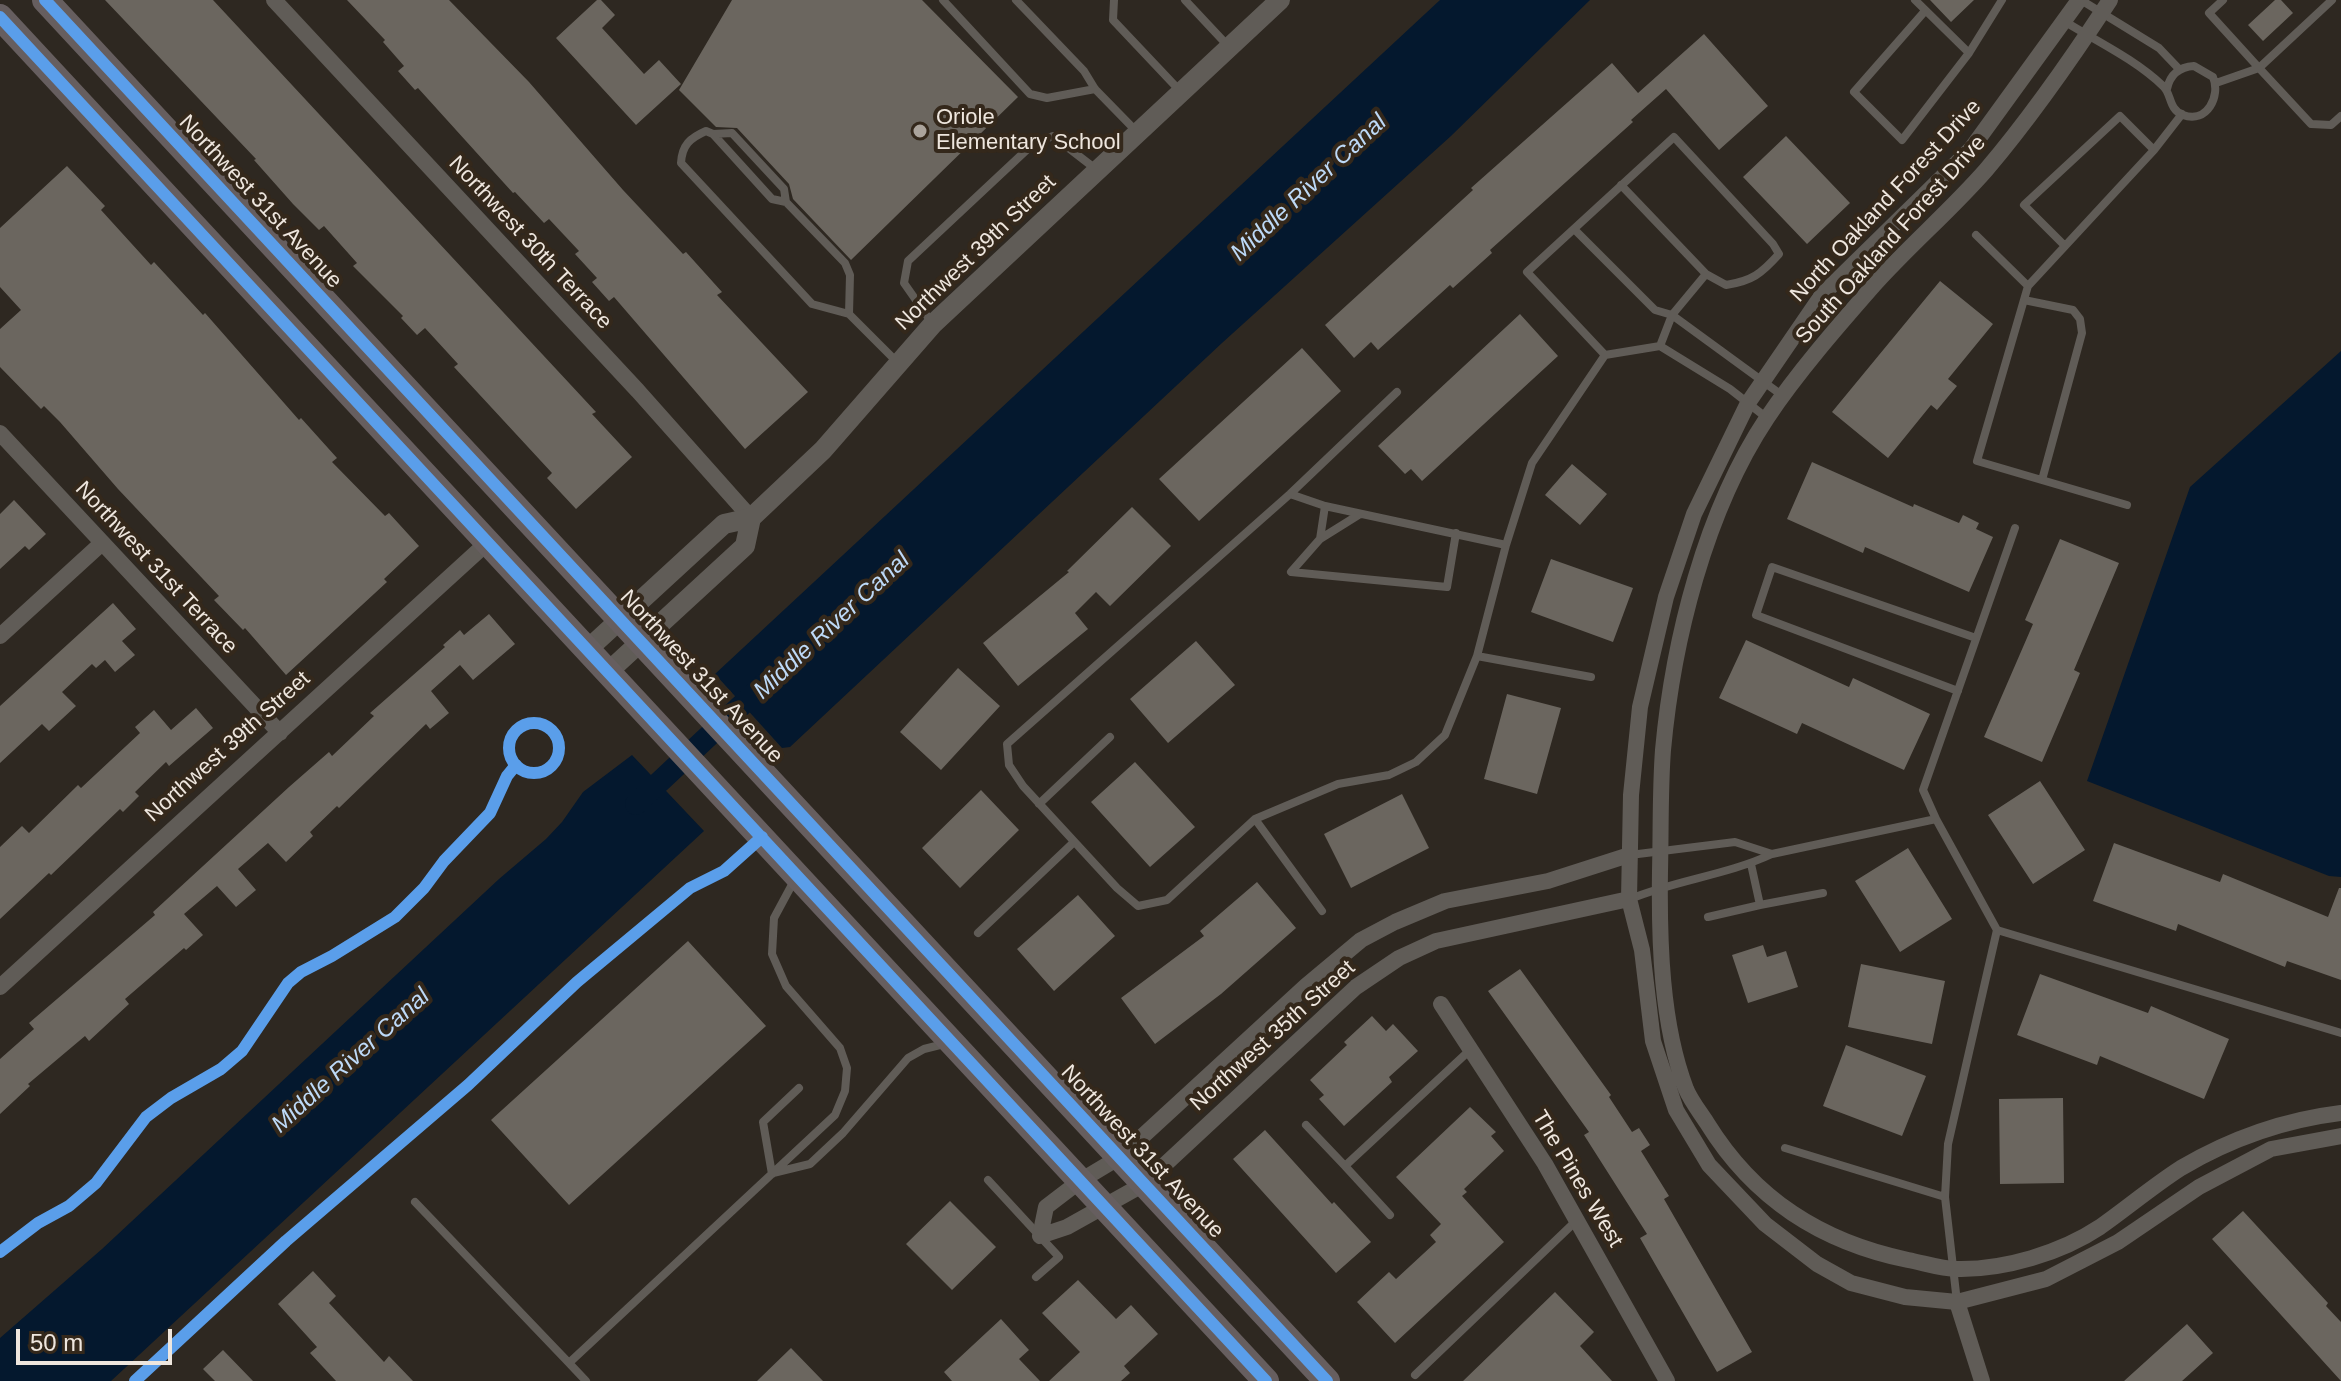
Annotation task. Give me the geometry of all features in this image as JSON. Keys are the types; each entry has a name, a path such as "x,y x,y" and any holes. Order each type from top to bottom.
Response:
{"main road":[{"name":"Northwest 31st Avenue","path":"45,0 1327,1381"},
{"path":"0,17 1266,1381"}],"street":[{"name":"Northwest 30th Terrace","path":"274,0 638,391 751,518"},
{"name":"North Oakland Forest Drive","path":"1629,899 1631,795 1640,707 1666,597 1694,514 1748,403 1822,295 1971,149 2080,0"},
{"name":"Northwest 39th Street","path":"587,650 724,524 751,518 823,450 933,324 1230,47 1274,2"},
{"name":"South Oakland Forest Drive","path":"2106,6 2026,121 1983,173 1874,285 1767,418 1740,467 1697,567 1669,705 1663,754 1659,928 1676,1051 1687,1091 1716,1138 1740,1168 1775,1201 1832,1238 1887,1256 1954,1270 2015,1261 2049,1251 2094,1231 2177,1171 2226,1144 2292,1120 2341,1113"},
{"name":"Northwest 31st Terrace","path":"0,433 280,733"},
{"name":"Northwest 39th Street","path":"608,672 745,546 751,518"},
{"name":"Northwest 39th Street","path":"0,987 488,542"},
{"path":"0,636 102,543"},
{"path":"1040,1236 1046,1207 1080,1181 1120,1157 1306,986 1361,940 1409,915 1445,901 1548,881 1629,855"},
{"path":"1629,899 1642,950 1653,1041 1676,1110 1709,1165 1765,1224 1817,1264 1851,1283 1905,1297 1957,1302 2046,1279 2118,1242 2199,1187 2271,1149 2341,1136"},
{"name":"Northwest 35th Street","path":"1040,1236 1067,1227 1144,1184 1356,987 1399,958 1436,941 1629,899"},
{"name":"The Pines West","path":"1441,1004 1545,1164 1667,1381"},
{"path":"1957,1302 1982,1381"}],"lane":[{"path":"943,0 1030,94 1047,98 1095,89"},
{"path":"1016,0 1138,133"},
{"path":"1114,0 1113,20 1181,93"},
{"path":"1185,0 1230,47"},
{"path":"1915,0 1969,53"},
{"path":"1925,11 1854,92 1902,140 1969,53 2002,0"},
{"path":"2080,0 2106,6 2159,48 2179,69"},
{"path":"2223,0 2209,13 2311,124 2331,125 2341,116"},
{"path":"2216,83 2259,68 2332,0"},
{"path":"2063,20 2142,69 2167,89"},
{"path":"2201,68 2216,83 2211,107 2198,115 2182,114 2170,104 2169,81 2179,69 2201,68"},
{"path":"2127,505 1977,461 2028,286 2154,150 2182,114"},
{"path":"2065,246 2024,205 2120,116 2154,150"},
{"path":"849,314 850,275 845,263 786,202 772,199 713,134 706,131 691,137 682,150 681,163 812,304 849,314 898,363"},
{"path":"713,134 732,133 784,189 786,202"},
{"path":"933,324 904,283 908,261 1033,144 1053,136 1098,171"},
{"path":"1605,355 1527,272 1621,185 1674,137 1779,254 1766,269 1748,281 1726,285 1706,274 1621,185"},
{"path":"1574,229 1655,310 1672,315 1784,397"},
{"path":"1976,235 2028,286"},
{"path":"1660,346 1672,315 1706,274"},
{"path":"2024,300 2073,310 2080,319 2082,333 2042,480"},
{"path":"1397,392 1290,494 1007,744 1009,765 1023,786 1117,888 1138,906 1167,900 1255,819 1338,784 1389,775 1416,762 1445,735 1477,656 1506,545 1532,463 1605,355 1660,346 1767,418"},
{"path":"1290,494 1325,506 1506,545"},
{"path":"1320,539 1325,506"},
{"path":"1361,514 1320,539 1291,572 1447,587 1456,533"},
{"path":"1957,1302 1945,1197 1948,1144 1997,930 1923,790 2015,528"},
{"path":"1958,691 1756,615 1772,567 1976,638"},
{"path":"1477,656 1591,677"},
{"path":"1039,804 1110,737"},
{"path":"1255,819 1322,911"},
{"path":"1629,899 1660,886 1751,864 1772,854 1936,819"},
{"path":"978,933 1074,842"},
{"path":"1629,855 1735,842 1772,854"},
{"path":"1751,864 1760,905"},
{"path":"569,1363 835,1115 845,1091 847,1068 840,1048 786,986 772,954 774,918 797,874"},
{"path":"1708,917 1823,893"},
{"path":"1997,930 2341,1033"},
{"path":"772,1174 810,1164 843,1133 908,1058 939,1044 953,1043"},
{"path":"1345,1166 1470,1050"},
{"path":"772,1174 763,1122 799,1088"},
{"path":"1306,1125 1390,1215"},
{"path":"1785,1148 1945,1197"},
{"path":"988,1180 1059,1257 1036,1277"},
{"path":"415,1202 586,1381"},
{"path":"1415,1375 1576,1220"}],"water":[{"path":"1440,0 1590,0 1451,136 1222,343 790,747 782,748 715,674"},
{"path":"2341,351 2341,877 2329,876 2087,781 2190,487"},
{"path":"632,755 704,831 111,1381 0,1381 0,1338 102,1249 499,879 546,839 583,792"}],"building":[{"path":"105,0 213,0 596,412 592,414 632,457 576,509 547,478 552,473 454,367 458,364 425,328 417,335 401,318 403,316 353,266 357,263 324,226 319,230 293,204 256,159"},
{"path":"347,0 449,0 529,82 683,254 686,252 722,292 717,295 808,392 745,449 614,297 609,301 592,282 597,278 575,254 579,251 549,219 544,223 513,193 418,88 415,90 398,71 404,66 383,42 385,40"},
{"path":"597,0 601,0 615,15 602,28 644,74 659,60 681,84 636,125 556,38"},
{"name":"Oriole Elementary School","path":"732,0 922,0 1018,97 851,260 793,199 789,184 737,128 716,127 679,90"},
{"path":"1930,0 1974,0 1951,22"},
{"path":"2275,0 2281,0 2293,13 2263,41 2248,25"},
{"path":"1704,34 1768,106 1719,150 1666,89 1490,250 1492,253 1453,288 1450,285 1378,350 1371,342 1354,358 1325,325 1473,190 1471,188 1612,63 1638,93"},
{"path":"1786,136 1850,203 1807,244 1743,177"},
{"path":"67,166 105,206 101,210 151,265 154,262 203,315 205,313 299,420 301,418 337,458 332,462 385,516 389,513 419,546 384,579 387,582 286,675 245,628 243,630 214,600 219,596 60,422 44,406 41,409 0,367 0,329 21,310 0,287 0,228"},
{"path":"1940,281 1993,324 1948,379 1957,386 1937,410 1931,405 1888,458 1832,412"},
{"path":"1520,314 1558,356 1422,481 1411,469 1405,474 1378,446"},
{"path":"1302,348 1341,391 1199,521 1159,479"},
{"path":"1812,462 1913,507 1914,504 1959,523 1963,515 1979,523 1976,529 1993,537 1969,592 1865,547 1863,553 1787,519"},
{"path":"1572,464 1607,494 1580,525 1545,495"},
{"path":"14,500 46,534 29,550 25,546 0,569 0,514"},
{"path":"1132,507 1171,546 1110,606 1096,592 1075,613 1088,629 1018,686 983,643 1069,572"},
{"path":"2060,539 2119,563 2074,670 2080,673 2042,762 1984,737 2033,624 2025,620"},
{"path":"1551,559 1633,588 1613,642 1531,612"},
{"path":"113,603 136,629 122,641 135,655 115,672 105,660 96,668 92,664 62,692 76,706 49,731 42,724 0,763 0,706"},
{"path":"489,614 515,644 473,680 460,665 431,691 449,713 430,729 426,724 310,832 313,836 286,862 268,843 238,869 256,890 236,907 217,886 184,914 203,935 125,999 129,1004 89,1041 85,1036 28,1084 30,1086 0,1114 0,1059 34,1029 29,1023 155,915 153,912 289,787 329,752 332,756 374,716 370,713 445,647 443,645 460,630 464,635"},
{"path":"1746,640 1849,687 1853,678 1930,714 1904,770 1802,723 1797,734 1719,698"},
{"path":"1196,641 1235,685 1168,743 1130,699"},
{"path":"958,668 1000,706 941,770 900,732"},
{"path":"1507,694 1561,708 1537,794 1484,779"},
{"path":"196,708 213,728 169,766 166,762 135,792 139,796 123,812 120,809 0,919 0,847 22,826 29,833 78,785 81,788 140,733 135,727 154,710 171,730"},
{"path":"1135,762 1195,827 1150,867 1091,802"},
{"path":"2040,781 2085,850 2033,884 1988,815"},
{"path":"981,790 1019,830 960,888 922,848"},
{"path":"1402,794 1429,848 1351,888 1324,834"},
{"path":"2114,843 2220,882 2223,874 2328,917 2341,888 2341,980 2287,961 2285,967 2178,924 2176,931 2093,901"},
{"path":"1908,848 1952,919 1900,952 1855,881"},
{"path":"1257,882 1296,928 1221,994 1155,1044 1121,998 1204,936 1200,931"},
{"path":"1078,895 1115,936 1054,991 1017,949"},
{"path":"688,941 766,1026 569,1205 491,1120"},
{"path":"1763,945 1767,957 1786,951 1798,987 1748,1003 1732,955"},
{"path":"1861,964 1945,981 1932,1044 1848,1027"},
{"path":"1520,969 1611,1095 1609,1097 1632,1132 1639,1128 1650,1145 1641,1151 1669,1196 1664,1199 1752,1352 1717,1372 1640,1238 1647,1234 1584,1135 1589,1132 1488,991"},
{"path":"2040,974 2148,1013 2151,1006 2229,1039 2204,1099 2100,1056 2097,1065 2017,1035"},
{"path":"1372,1016 1386,1031 1393,1024 1418,1051 1389,1077 1392,1082 1344,1126 1319,1099 1324,1095 1310,1080"},
{"path":"1846,1045 1926,1076 1902,1136 1823,1106"},
{"path":"2063,1098 2064,1183 2000,1184 1999,1099"},
{"path":"1470,1107 1496,1132 1491,1136 1504,1151 1464,1189 1467,1192 1462,1196 1504,1242 1395,1343 1357,1302 1389,1272 1396,1279 1436,1242 1430,1235 1441,1224 1396,1177"},
{"path":"1265,1130 1371,1242 1336,1273 1233,1159"},
{"path":"950,1201 996,1247 952,1290 906,1244"},
{"path":"2243,1211 2328,1303 2326,1306 2341,1322 2341,1381 2212,1239"},
{"path":"313,1271 336,1296 329,1303 384,1362 389,1356 413,1381 336,1381 310,1353 317,1347 278,1304"},
{"path":"1078,1280 1116,1319 1131,1305 1158,1334 1124,1366 1130,1373 1121,1381 1049,1381 1080,1352 1042,1313"},
{"path":"1555,1292 1594,1332 1580,1346 1612,1381 1463,1381"},
{"path":"1001,1319 1029,1350 1019,1359 1040,1381 952,1381 944,1372"},
{"path":"2187,1324 2213,1353 2182,1381 2124,1381"},
{"path":"791,1348 823,1381 757,1381"},
{"path":"223,1350 253,1381 215,1381 203,1369"}],"waterway":[{"name":"Middle River Canal","path":"636,804 763,685"}],"cycle path":[{"path":"45,0 1327,1381"},
{"path":"0,17 1266,1381"},
{"path":"534,723 552,730 559,748 552,766 534,773 516,766 509,748 516,730 534,723"},
{"path":"0,1252 38,1223 69,1206 96,1183 146,1117 171,1098 221,1069 242,1051 288,983 301,972 395,917 490,813 507,776 516,765"},
{"path":"135,1381 286,1241 468,1085 577,982 690,888 724,871 762,837"}],"place":[{"name":"Oriole Elementary School","path":"920,131"}]}
